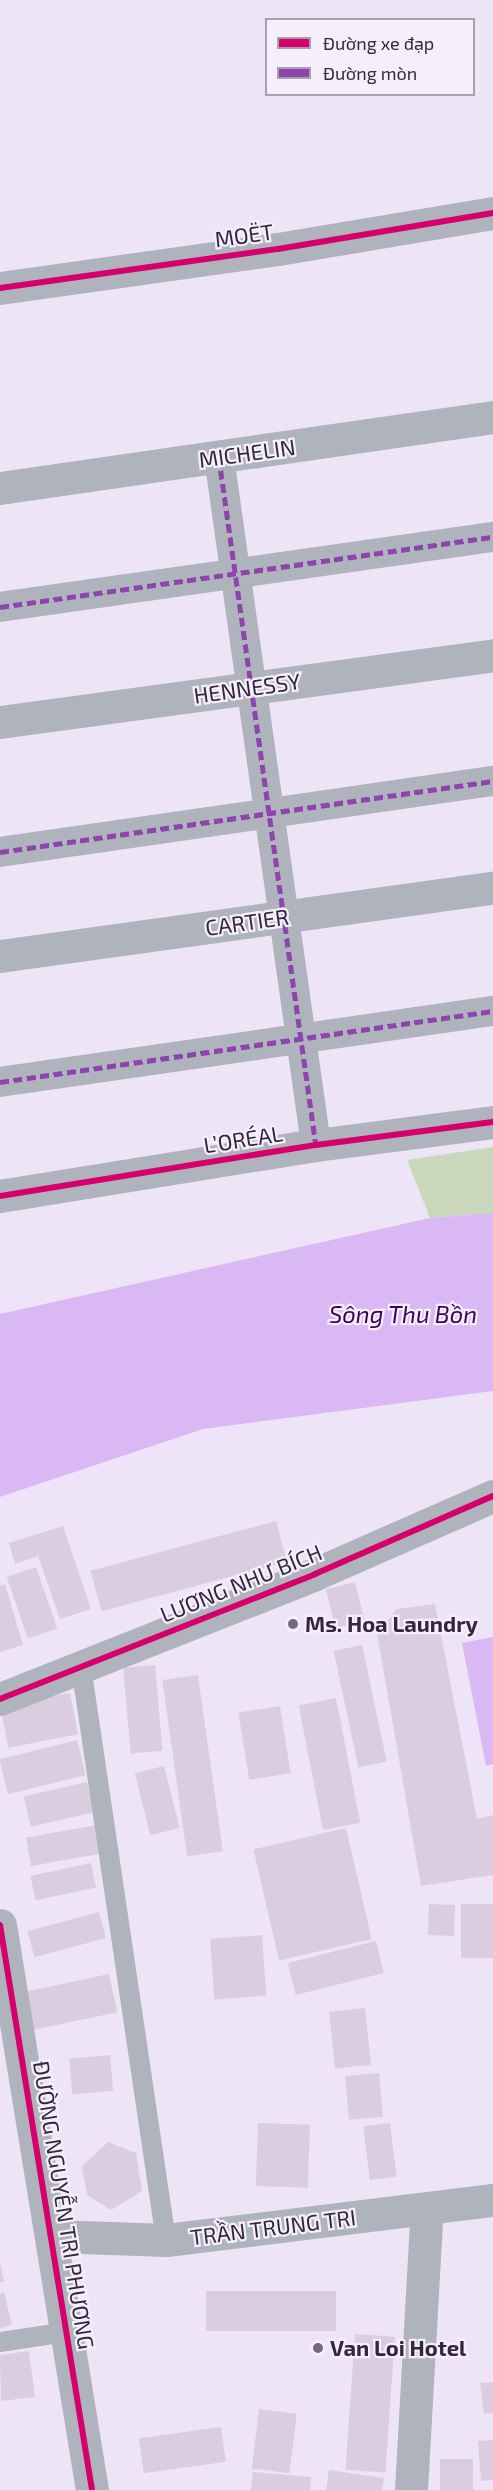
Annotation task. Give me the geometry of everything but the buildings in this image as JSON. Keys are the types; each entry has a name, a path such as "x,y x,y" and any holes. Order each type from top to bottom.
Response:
{"street":[{"name":"MOËT","path":"0,288 278,249 493,213"},
{"name":"MICHELIN","path":"0,488 493,417"},
{"path":"219,457 303,1037 316,1145"},
{"path":"0,607 493,537"},
{"name":"HENNESSY","path":"0,722 493,655"},
{"path":"0,852 493,781"},
{"name":"CARTIER","path":"0,956 493,888"},
{"path":"0,1082 493,1011"},
{"name":"L’ORÉAL","path":"0,1196 316,1145 493,1122"},
{"name":"LƯƠNG NHƯ BÍCH","path":"0,1699 315,1574 493,1496"},
{"name":"ĐƯỜNG NGUYỄN TRI PHƯƠNG","path":"0,1925 92,2490"},
{"name":"TRẦN TRUNG TRI","path":"52,2236 166,2240 493,2200"},
{"path":"411,2490 427,2208"}],"lane":[{"path":"81,1666 166,2240"},
{"path":"0,2342 65,2332"}],"green space":[{"path":"493,1147 493,1213 430,1218 407,1160"}],"water":[{"name":"Sông Thu Bồn","path":"493,1213 493,1391 203,1429 0,1497 0,1314 430,1218"},
{"path":"493,1637 493,1764 486,1766 462,1643"}],"marked path":[{"path":"219,457 316,1145"},
{"path":"0,607 493,537"},
{"path":"0,852 493,781"},
{"path":"0,1082 493,1011"}],"cycle path":[{"path":"0,288 278,249 493,213"},
{"path":"0,1196 316,1145 493,1122"},
{"path":"0,1699 315,1574 493,1496"},
{"path":"0,1925 92,2490"}],"place":[{"name":"Ms. Hoa Laundry","path":"293,1624"},
{"name":"Van Loi Hotel","path":"318,2348"}]}
